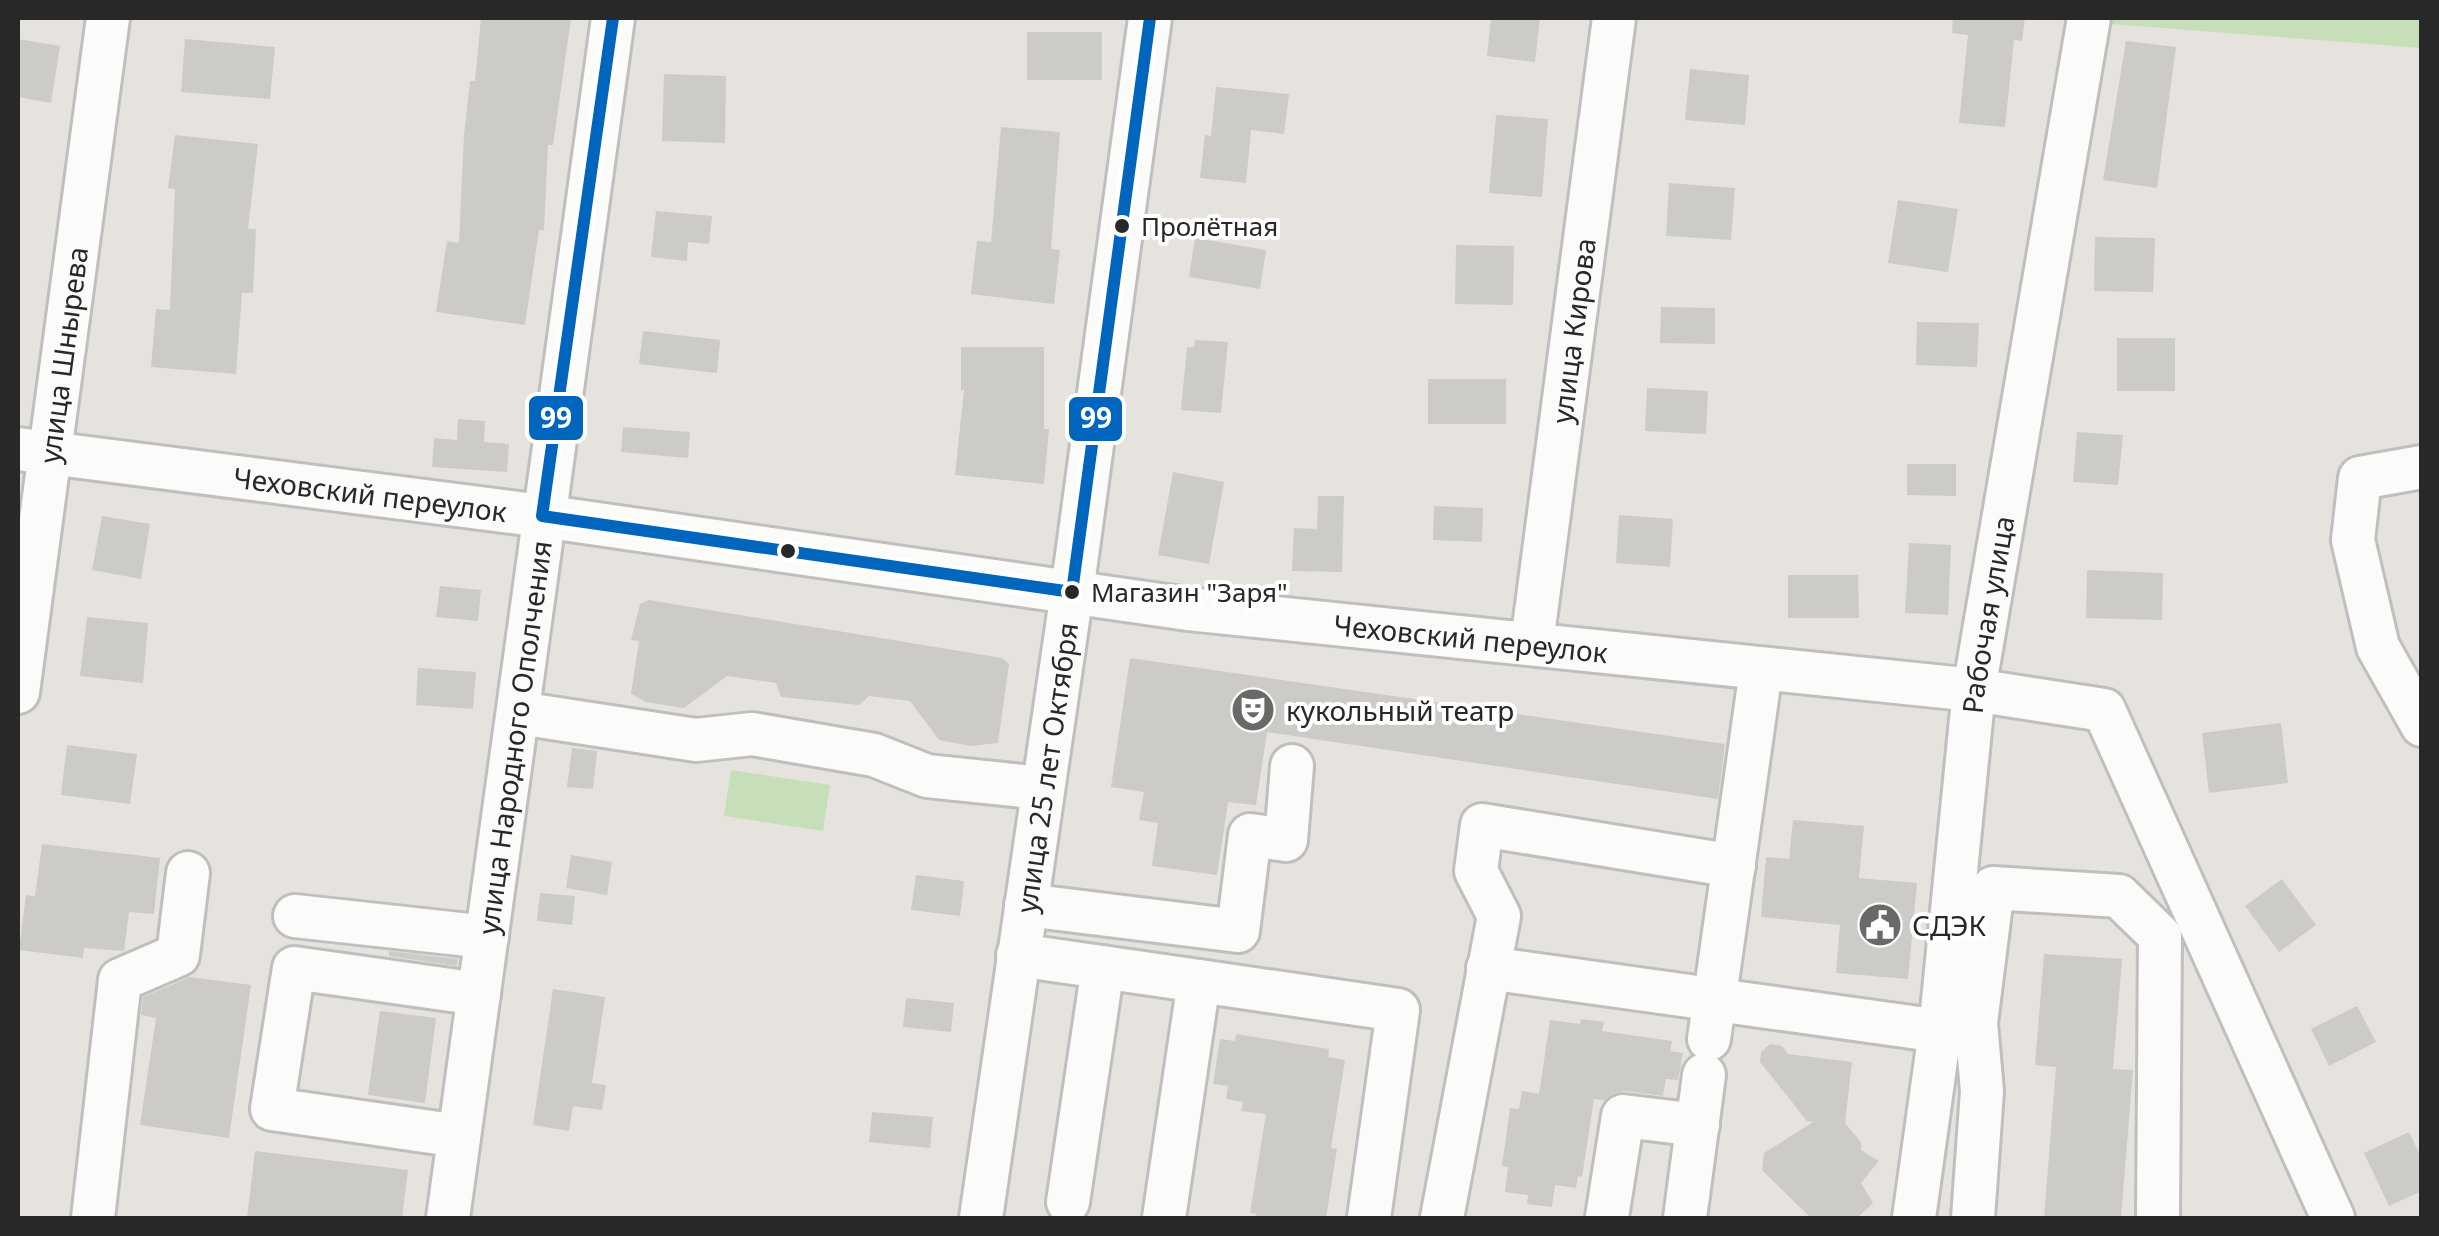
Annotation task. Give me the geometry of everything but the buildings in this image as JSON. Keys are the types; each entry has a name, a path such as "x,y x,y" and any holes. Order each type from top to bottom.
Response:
{"street":[{"name":"улица Шнырева","path":"18,692 33,451 108,18"},
{"name":"улица Народного Ополчения","path":"448,1218 613,18"},
{"name":"улица 25 лет Октября","path":"981,1218 1150,18"},
{"name":"улица Кирова","path":"1532,643 1614,18"},
{"name":"Рабочая улица","path":"1914,1218 1940,1031 1974,690 2089,18"},
{"name":"Чеховский переулок","path":"33,451 542,516 1188,609 1974,690 2104,710 2333,1218"},
{"path":"2422,467 2360,478 2353,540 2378,647 2422,725"},
{"path":"1685,1218 1762,670"},
{"path":"519,714 696,740 752,734 874,755 928,776 1042,788"},
{"path":"1026,905 1238,931 1250,836 1286,840 1292,766"},
{"path":"1452,1211 1498,916 1476,871 1482,825 1734,866"},
{"path":"93,1218 120,980 178,954 188,873"},
{"path":"1973,1218 1982,1091 1976,1023 1993,888 2119,896 2160,936 2158,1218"},
{"path":"295,916 487,937"},
{"path":"1018,955 1398,1010 1370,1218"},
{"path":"1068,1202 1103,967"},
{"path":"459,1136 272,1109 294,968 479,994"},
{"path":"1488,968 1709,1038 1940,1031"},
{"path":"1164,1218 1198,981"},
{"path":"1611,1218 1623,1116 1698,1125"}],"green space":[{"path":"2112,18 2421,18 2421,48 2111,24"},
{"path":"731,770 830,785 823,831 724,816"}],"transit line":[{"name":"99","path":"613,18 542,516 1072,592 1150,18"}],"place":[{"name":"Пролётная","path":"1122,226"},
{"name":"Магазин \"Заря\"","path":"1072,592"},
{"name":"кукольный театр","path":"1253,710"},
{"name":"СДЭК","path":"1880,925"}]}
